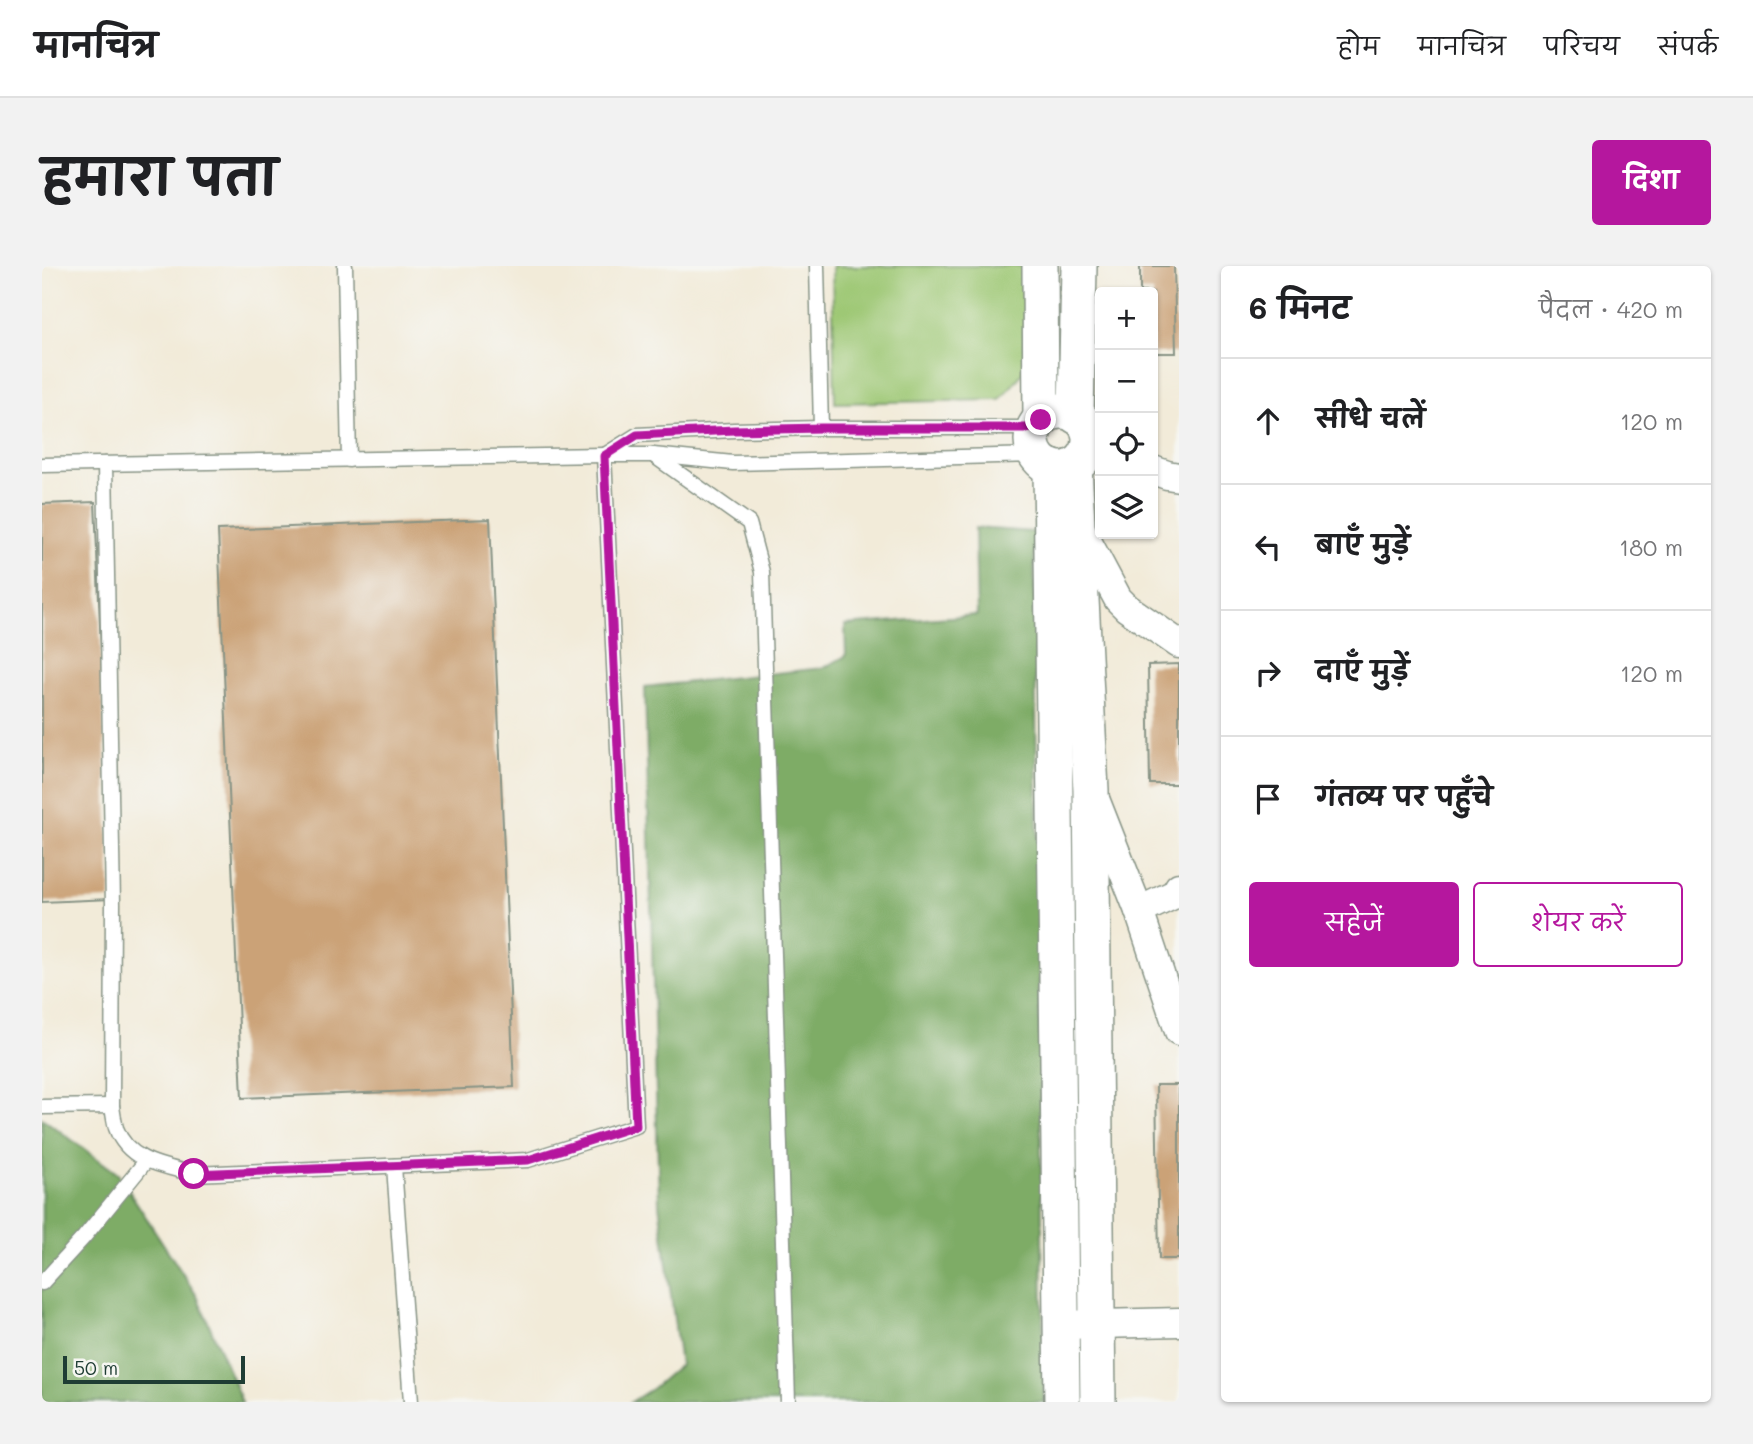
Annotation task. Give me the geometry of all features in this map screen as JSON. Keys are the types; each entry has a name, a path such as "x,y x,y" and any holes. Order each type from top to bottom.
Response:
{"street":[{"path":"1040,266 1061,448 1077,522 1091,790 1098,1402"},
{"path":"1062,1402 1061,448 1048,414 1067,412 1076,416 1079,266"},
{"path":"1158,472 1179,477"},
{"path":"1077,522 1118,599 1179,644"},
{"path":"1091,790 1139,911 1179,1031"},
{"path":"1139,911 1175,894 1179,887"},
{"path":"1061,1325 1179,1322"}],"lane":[{"path":"345,266 349,460"},
{"path":"817,266 821,428"},
{"path":"604,456 637,435 821,428 1061,448"},
{"path":"42,465 653,455 733,463 1061,448"},
{"path":"653,455 749,523 762,572 788,1402"},
{"path":"105,464 113,904 112,1106 116,1129 129,1149 146,1161 194,1174 528,1160 636,1126 604,456"},
{"path":"42,1107 112,1106"},
{"path":"42,1283 84,1237 146,1161"},
{"path":"394,1166 411,1402"}],"green space":[{"path":"832,266 1024,266 1026,369 1000,400 835,403"},
{"path":"975,528 1034,532 1044,1402 631,1402 680,1365 659,1204 645,687 823,668 846,656 845,625 977,615"},
{"path":"42,1118 118,1174 197,1296 242,1402 42,1402"}],"building":[{"path":"1140,266 1174,266 1176,353 1158,353 1158,287 1140,287"},
{"path":"95,502 111,899 42,902 42,504"},
{"path":"490,519 514,1087 242,1098 218,530"},
{"path":"1179,664 1179,784 1150,784 1148,665"},
{"path":"1156,1085 1179,1085 1179,1259 1159,1259"}],"route":[{"path":"194,1174 528,1160 636,1126 604,456 637,435 821,428 1035,428 1041,420"}]}
